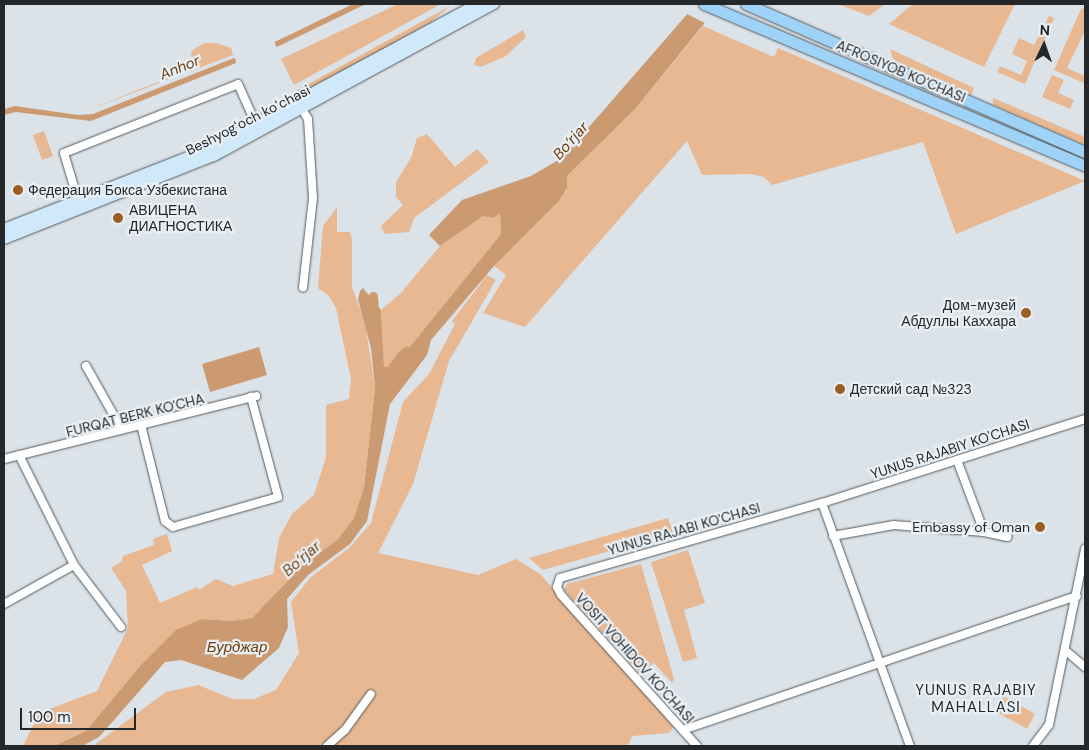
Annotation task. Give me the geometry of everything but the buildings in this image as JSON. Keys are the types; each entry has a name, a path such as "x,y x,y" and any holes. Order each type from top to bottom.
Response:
{"main road":[{"name":"Beshyogʻoch koʻchasi","path":"4,239 214,156 477,4"},
{"name":"Beshyogʻoch koʻchasi","path":"4,229 206,150 256,124 300,106 494,4"},
{"name":"AFROSIYOB KO'CHASI","path":"704,4 1085,166"},
{"name":"AFROSIYOB KO'CHASI","path":"747,4 1085,152"}],"street":[{"path":"78,200 64,153 238,84 256,124"},
{"path":"300,106 308,119 313,198 303,287"},
{"path":"86,366 122,430"},
{"name":"FURQAT BERK KO'CHA","path":"4,459 253,396 278,497 173,526 165,522 141,425"},
{"name":"YUNUS RAJABIY KO'CHASI","path":"822,503 1085,419"},
{"path":"19,456 74,565 121,627"},
{"path":"958,460 984,532"},
{"path":"822,503 910,746"},
{"name":"YUNUS RAJABI KO'CHASI","path":"557,585 563,576 822,503"},
{"path":"833,536 894,525 984,532 1006,537"},
{"path":"1033,746 1049,725 1077,596 1082,587 1085,549"},
{"path":"4,604 74,565"},
{"name":"VOSIT VOHIDOV KO'CHASI","path":"557,585 561,594 697,746"},
{"path":"683,730 1077,596"},
{"path":"1066,651 1085,667"},
{"path":"327,746 345,730 371,694"}],"shaded area":[{"path":"398,4 441,4 294,85 281,59"},
{"path":"838,4 885,4 869,16"},
{"path":"913,4 1015,4 984,67 889,24"},
{"path":"450,6 431,22 302,96 294,92"},
{"path":"1085,8 1085,31 1067,68 1085,76 1084,83 1054,70 1081,9"},
{"path":"1049,16 1054,18 1025,84 997,72 1000,66 1021,75 1027,61 1012,54 1019,38 1034,45"},
{"path":"703,26 774,57 778,48 1085,181 956,234 923,142 772,185 764,177 751,174 702,175 687,141 525,327 483,313 506,275 494,266 559,201 567,188 567,176 635,109"},
{"path":"523,30 526,37 506,56 481,67 474,65 476,58"},
{"path":"205,43 216,43 231,48 233,55 80,113 193,68 191,52"},
{"path":"890,49 974,88 971,95 900,63 893,59"},
{"path":"1052,75 1064,80 1058,93 1074,100 1070,109 1042,97"},
{"path":"993,98 1085,137 1085,145 993,105"},
{"path":"44,131 53,156 42,160 33,135"},
{"path":"427,134 455,167 477,149 489,162 414,218 409,232 385,234 381,226 403,205 396,197 396,182 411,158 417,138"},
{"path":"337,207 337,232 350,232 352,239 352,287 365,322 375,388 364,487 354,518 338,539 301,567 252,618 232,621 202,619 140,666 86,731 54,746 23,746 39,713 97,691 128,628 126,591 111,568 122,561 123,556 154,545 153,539 167,534 172,551 142,565 160,603 197,587 199,590 216,579 233,586 273,574 279,538 292,514 314,495 326,457 326,405 349,399 351,379 336,308 329,296 318,288 323,226"},
{"path":"500,212 501,234 409,348 389,367 384,368 381,310 401,293 440,246 483,216"},
{"path":"487,275 496,280 449,361 413,484 378,553 478,575 516,559 540,574 675,725 669,733 632,736 628,746 93,746 166,692 198,685 233,699 254,699 276,690 299,653 291,602 311,577 349,548 371,523 403,402 429,374 455,324 452,321"},
{"path":"668,518 673,533 543,570 529,558"},
{"path":"688,550 705,603 684,610 697,658 683,662 651,562"},
{"path":"641,564 674,679 672,683 654,663 641,674 564,590 567,584"},
{"path":"1003,696 1035,714 1027,729 995,711"}],"water":[{"name":"Anhor","path":"353,4 366,4 281,45 91,121 16,112 4,115 4,109 15,106 78,115 93,114 279,40"},
{"name":"Бурджар","path":"696,4 720,4 635,109 567,176 567,188 559,201 494,266 431,340 427,355 390,404 367,521 350,544 308,575 287,599 288,627 279,648 242,680 181,660 165,662 99,737 82,746 54,746 86,731 140,666 176,630 202,619 232,621 252,618 301,567 338,539 354,518 364,487 375,388 371,348 358,299 360,291 363,288 381,310 384,367 388,367 398,353 406,346 409,348 501,234 500,213 493,218 483,216 440,246 429,235 462,200 531,176 562,158"},
{"path":"259,347 267,375 210,392 202,364"}],"pier":[{"path":"693,4 723,4 707,24 685,13"},
{"path":"274,40 277,49 237,65 234,56"}],"waterway":[{"name":"Bo‘rjar","path":"373,296 374,311"}],"place":[{"name":"Федерация Бокса Узбекистана","path":"18,190"},
{"name":"АВИЦЕНА ДИАГНОСТИКА","path":"118,218"},
{"name":"Дом-музей Абдуллы Каххара","path":"1026,313"},
{"name":"Детский сад №323","path":"840,389"},
{"name":"Embassy of Oman","path":"1040,527"}],"district":[{"name":"YUNUS RAJABIY MAHALLASI","path":"976,698"}]}
